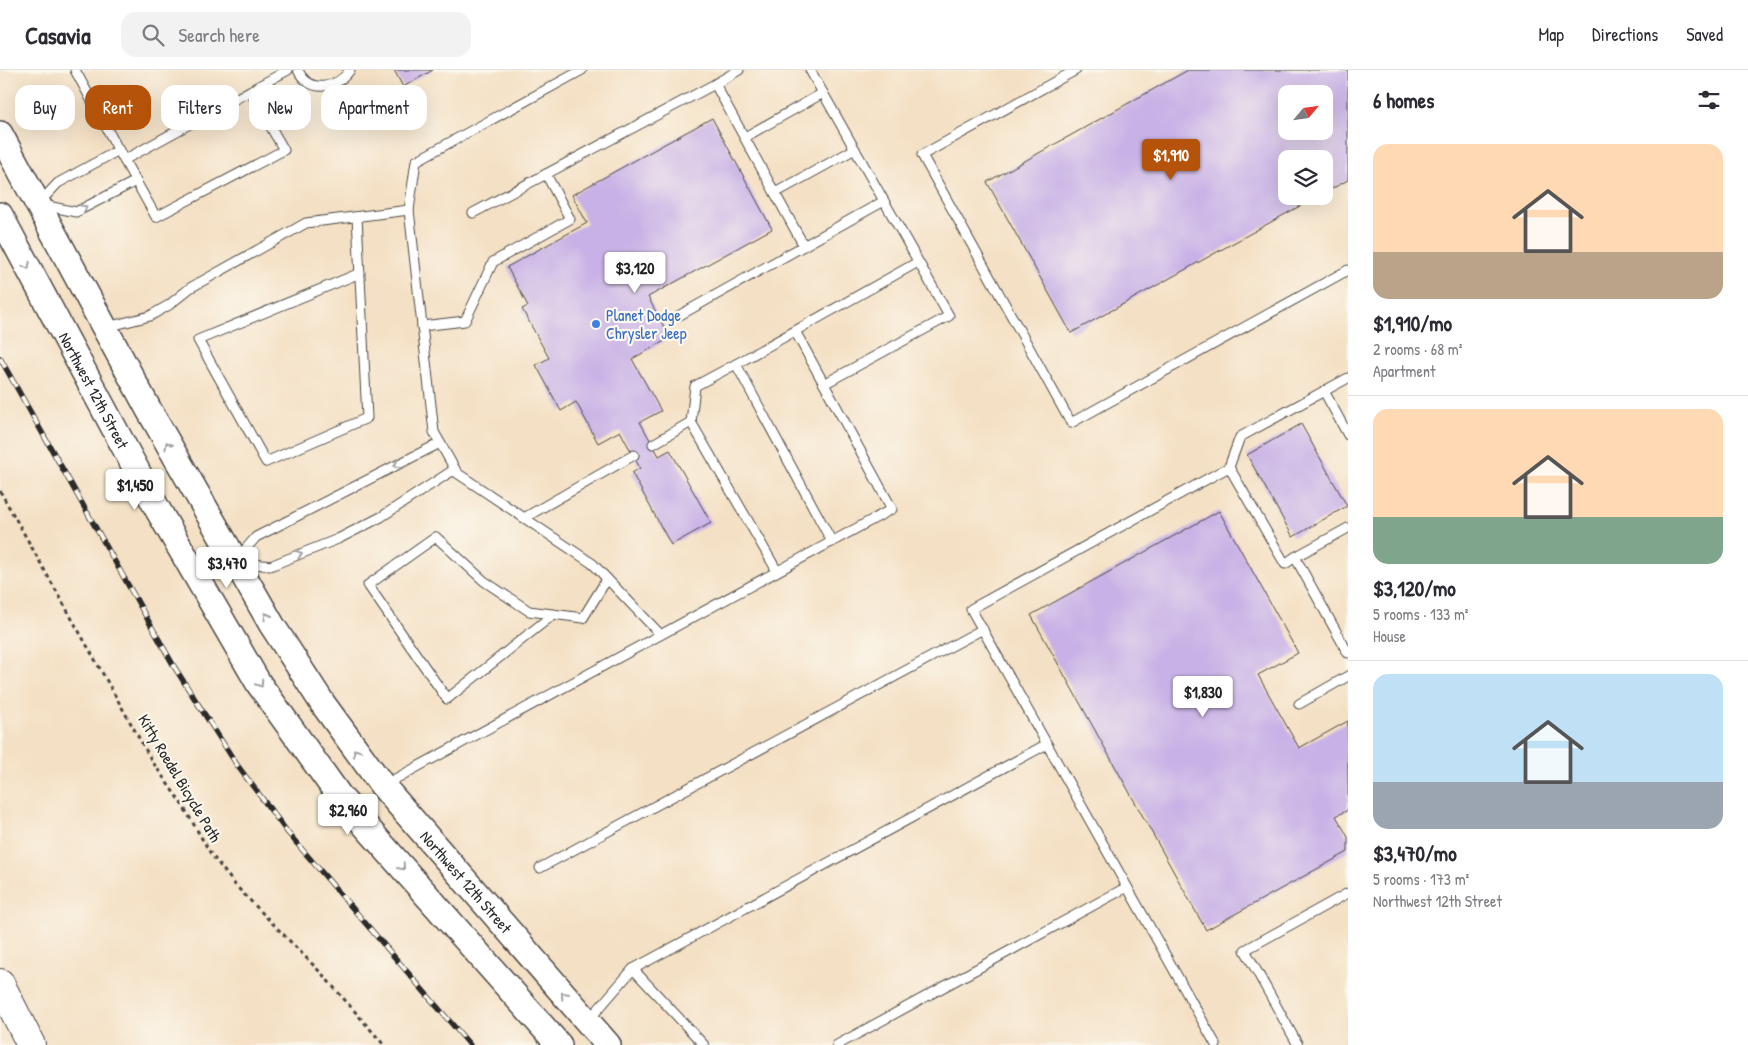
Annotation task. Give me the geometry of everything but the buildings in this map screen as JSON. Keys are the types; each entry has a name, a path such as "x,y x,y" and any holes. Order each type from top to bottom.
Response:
{"highway":[{"path":"0,983 31,1045"}],"main road":[{"name":"Northwest 12th Street","path":"0,134 149,410 235,562 322,704 382,785 608,1045"},
{"name":"Northwest 12th Street","path":"38,204 2,219 158,510 260,684 340,797 559,1045"},
{"path":"200,582 235,562"}],"lane":[{"path":"75,70 156,217 284,150 272,130"},
{"path":"261,85 288,70"},
{"path":"298,70 300,75 308,82 317,86 336,84 350,70"},
{"path":"582,70 416,161 409,210 434,432 457,473 593,564 660,634"},
{"path":"473,213 739,70"},
{"path":"810,70 948,316 824,384"},
{"path":"1076,70 922,154 1071,424 1348,270"},
{"path":"715,84 804,246"},
{"path":"124,160 249,92"},
{"path":"745,138 823,92"},
{"path":"775,193 855,149"},
{"path":"38,204 58,183 118,150"},
{"path":"422,326 466,321 493,262 570,219 546,174"},
{"path":"38,204 76,212 136,182"},
{"path":"680,315 884,201"},
{"path":"104,328 150,316 169,306 190,288 306,223 409,210"},
{"path":"357,217 360,273 366,418 266,462 198,340 360,273"},
{"path":"777,571 691,422 695,386 918,262"},
{"path":"382,785 892,509 795,331"},
{"path":"736,364 832,542"},
{"path":"1216,1045 971,610 1229,467 1240,437 1348,378"},
{"path":"1324,391 1348,435"},
{"path":"653,444 691,422"},
{"path":"235,562 256,537 440,442"},
{"path":"524,518 634,455"},
{"path":"1229,467 1285,564 1348,528"},
{"path":"235,562 270,566 338,539 381,517 455,469"},
{"path":"554,614 447,699 368,586 436,537 484,581 530,611 554,614 583,618 607,579"},
{"path":"1295,558 1348,654"},
{"path":"540,868 983,629"},
{"path":"1299,704 1348,676"},
{"path":"587,1022 633,968 1047,744"},
{"path":"837,1045 1127,887"},
{"path":"1298,1045 1245,950 1348,893"},
{"path":"633,968 704,1045"}],"path":[{"name":"Kitty Roedel Bicycle Path","path":"0,491 152,761 183,806 211,854 236,886 323,975 384,1045"}],"railway":[{"path":"0,358 175,668 237,765 288,833 470,1045"}],"place":[{"name":"Planet Dodge Chrysler Jeep","path":"596,324"}]}
